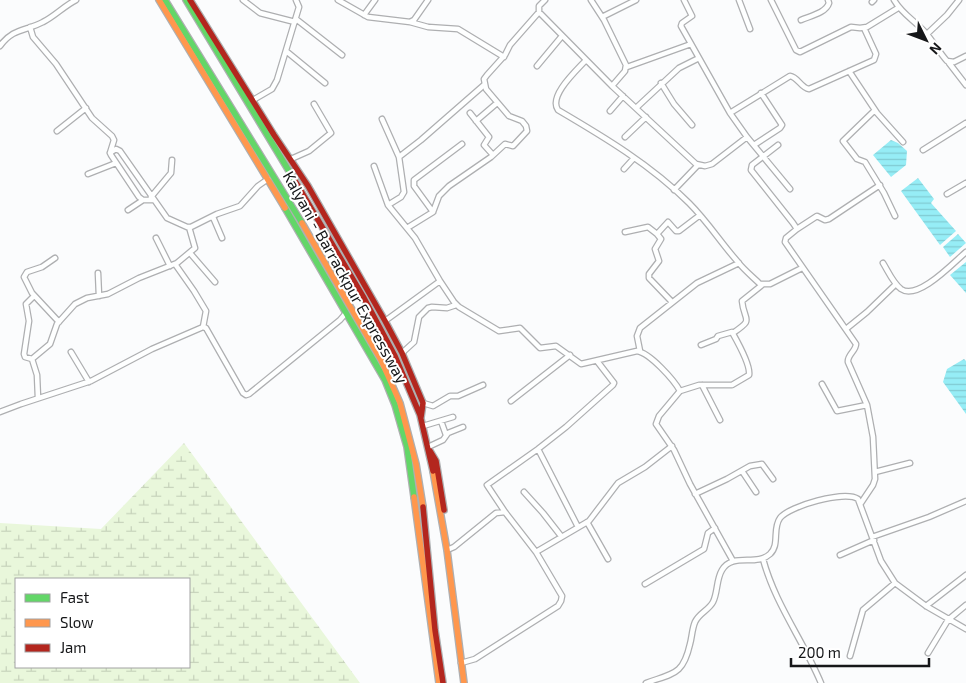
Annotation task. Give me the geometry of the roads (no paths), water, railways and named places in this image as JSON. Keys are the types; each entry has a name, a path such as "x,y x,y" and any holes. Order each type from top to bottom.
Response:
{"main road":[{"path":"159,0 268,179 384,380 395,405 407,447 439,673 438,683"},
{"name":"Kalyani - Barrackpur Expressway","path":"165,0 288,198 381,360 400,403 414,459 426,526 439,673 443,683"},
{"name":"Kalyani - Barrackpur Expressway","path":"186,0 364,298 395,356 421,418 448,550 466,683"},
{"path":"190,0 291,159 385,321 402,353 423,403 421,418"}],"street":[{"path":"0,46 15,32 43,22 76,0"},
{"path":"243,0 260,13 295,21 342,55"},
{"path":"253,100 272,89 276,84 299,7 296,0"},
{"path":"338,0 364,15 377,19 410,22 428,27 458,29 504,56"},
{"path":"364,15 375,0"},
{"path":"410,22 414,20 428,0"},
{"path":"399,157 484,85 487,75 539,12 539,6 544,0"},
{"path":"591,0 616,43 626,67 623,74 612,86"},
{"path":"602,17 636,0"},
{"path":"684,0 692,16 682,23 681,26 698,58 747,138 764,155 790,189"},
{"path":"739,0 750,29"},
{"path":"771,0 798,52 851,27 864,28 898,8"},
{"path":"801,20 826,9 829,3 828,0"},
{"path":"894,0 898,8 927,34 966,85"},
{"path":"927,34 947,15 959,0"},
{"path":"539,12 612,86 698,165 712,164 747,138"},
{"path":"30,27 33,37 56,64 92,118 113,138 110,152 139,197 143,200"},
{"path":"730,113 790,76 794,77 807,89 876,57 864,28"},
{"path":"537,66 562,36"},
{"path":"626,67 691,44"},
{"path":"286,51 325,83"},
{"path":"949,63 966,56"},
{"path":"636,108 661,83 682,66 698,58"},
{"path":"586,60 560,88 556,109 619,146 674,190 700,215 739,263 762,285"},
{"path":"849,71 875,110 903,142"},
{"path":"661,83 674,104 692,125"},
{"path":"407,228 433,212 439,196 449,186 506,144 513,145 528,130 521,120 509,116 484,85"},
{"path":"754,145 782,125 761,93"},
{"path":"610,111 623,96"},
{"path":"476,121 497,103"},
{"path":"291,159 309,151 331,133 314,104"},
{"path":"57,131 86,108"},
{"path":"875,110 843,140 857,159 865,162 880,185 895,216"},
{"path":"470,113 489,137 484,144 493,155"},
{"path":"625,137 646,117"},
{"path":"382,119 399,157 404,192 401,197 388,205"},
{"path":"923,150 966,123"},
{"path":"433,212 414,184 414,180 462,144"},
{"path":"778,145 752,165 751,170 797,229"},
{"path":"32,359 50,344 59,322 75,304 87,298 108,294 139,278 172,265 190,253 195,245 189,228 170,220 152,198 120,151 116,149 110,152"},
{"path":"624,169 634,158"},
{"path":"128,210 143,200 152,198 171,174 172,160"},
{"path":"88,174 116,162"},
{"path":"674,190 698,165"},
{"path":"374,166 388,205 418,243 440,282 456,305 499,332 520,328 540,348 556,346 581,364 640,351"},
{"path":"189,228 213,216 240,206 260,184 268,179"},
{"path":"947,194 966,183"},
{"path":"860,503 874,485 875,472 873,439 867,405 848,362 848,358 856,346 785,240 797,229 817,216 825,220 829,219 880,185"},
{"path":"657,234 668,222 676,231 679,231 700,215"},
{"path":"213,216 222,238"},
{"path":"625,232 648,227 661,239 654,248 659,261 649,274 649,278 672,302"},
{"path":"156,238 172,265 194,291 206,310 203,327"},
{"path":"883,263 896,284 905,291 925,286 966,252"},
{"path":"190,253 215,282"},
{"path":"56,258 45,266 24,275 30,291 59,322"},
{"path":"680,391 657,364 640,351 637,336 640,328 701,280 739,263"},
{"path":"701,345 730,331 733,333 746,324 748,321 742,301 762,285 774,282 802,268"},
{"path":"98,273 99,296"},
{"path":"385,321 440,282"},
{"path":"846,329 868,312 896,284"},
{"path":"32,359 25,357 24,354 29,321 26,304 34,296"},
{"path":"402,353 414,342 419,317 428,308 432,306 447,308 456,305"},
{"path":"203,327 206,328 243,393 246,395 340,320 346,313"},
{"path":"0,412 90,382 152,349 203,327"},
{"path":"733,333 750,371 749,375 732,385 702,385 680,391 658,416 656,421 658,427 672,446 733,561"},
{"path":"71,352 90,382"},
{"path":"511,401 570,355"},
{"path":"32,359 38,375 38,398"},
{"path":"462,662 478,657 560,604 562,596 536,552 487,485 566,428 613,386 614,383 597,361"},
{"path":"822,384 837,412 867,405"},
{"path":"423,403 433,406 450,396 458,396 483,385"},
{"path":"702,385 720,420"},
{"path":"423,426 453,417"},
{"path":"441,421 446,435"},
{"path":"428,447 463,427"},
{"path":"536,552 592,518 618,483 645,467 672,446"},
{"path":"538,449 578,527"},
{"path":"875,472 910,463"},
{"path":"696,494 727,480 752,465 762,464 773,479"},
{"path":"742,471 756,492"},
{"path":"524,492 561,536"},
{"path":"646,683 672,674 683,666 687,659 696,619 713,603 720,572 725,566 733,561 763,559 774,550 778,521 786,513 813,502 838,497 853,496 858,499 881,561 895,583 926,606 966,629"},
{"path":"840,555 873,538 966,501"},
{"path":"448,550 496,513 505,512"},
{"path":"586,522 608,559"},
{"path":"645,584 704,549 708,534 715,528"},
{"path":"763,559 771,587 804,646 821,683"},
{"path":"926,606 966,576"},
{"path":"850,656 863,610 895,583"},
{"path":"928,653 948,620 966,605"}],"water":[{"path":"891,140 907,151 906,165 891,177 873,155"},
{"path":"918,178 934,199 931,203 956,231 940,245 901,191"},
{"path":"958,234 966,243 950,257 943,247"},
{"path":"966,262 966,293 950,275"},
{"path":"964,359 966,361 966,414 943,382 947,369"}]}
